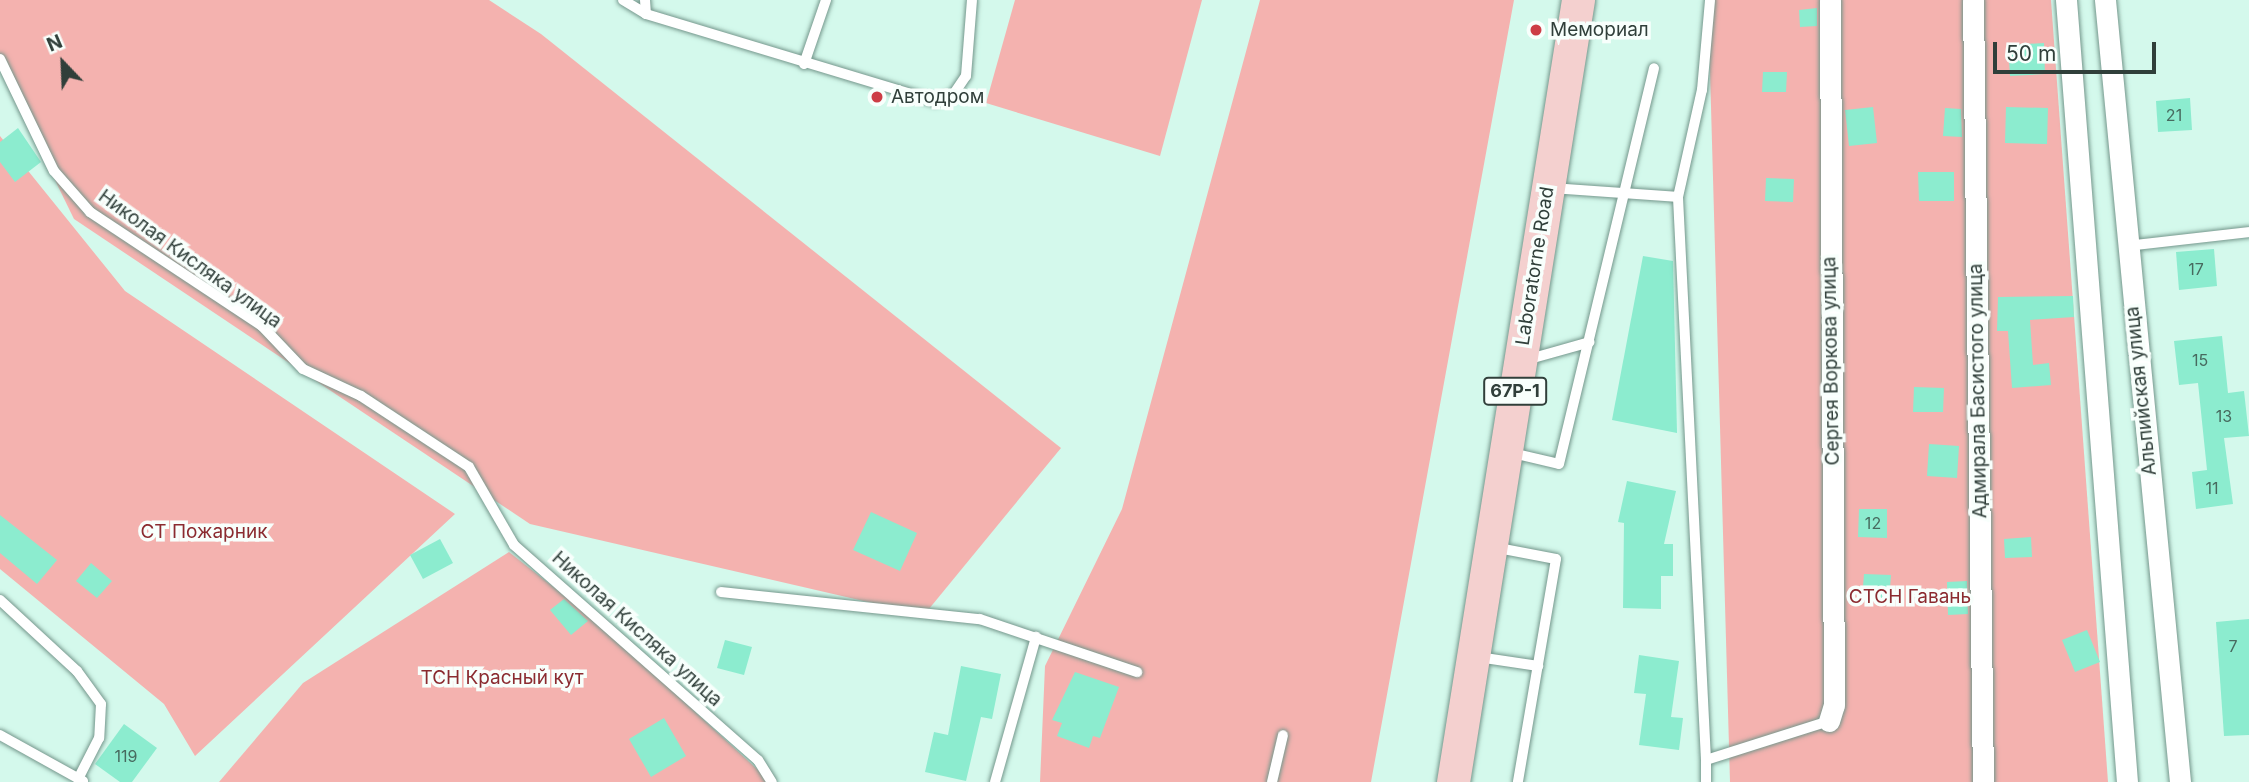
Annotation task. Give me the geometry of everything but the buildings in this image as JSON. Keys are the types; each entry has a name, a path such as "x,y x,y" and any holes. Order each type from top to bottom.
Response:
{"main road":[{"name":"Laboratorne Road","path":"1453,782 1578,0"}],"street":[{"name":"Сергея Воркова улица","path":"1829,721 1835,705 1830,0"},
{"name":"Адмирала Басистого улица","path":"1973,0 1983,782"},
{"path":"2066,0 2127,782"},
{"name":"Альпийская улица","path":"2105,0 2126,246 2180,782"}],"lane":[{"path":"624,0 646,14 916,99 953,95 966,76 972,0"},
{"path":"645,0 646,14"},
{"path":"804,64 826,0"},
{"path":"1706,782 1678,197 1702,90 1710,0"},
{"name":"Николая Кисляка улица","path":"0,59 54,171 90,212 262,326 303,369 361,396 468,467 514,545 748,751 772,782"},
{"path":"1505,451 1559,464 1627,194 1654,68"},
{"path":"1547,188 1678,197"},
{"path":"2126,246 2249,232"},
{"path":"1520,362 1590,342"},
{"path":"1490,546 1556,559 1518,782"},
{"path":"721,592 980,619 1137,672"},
{"path":"0,600 77,671 101,704 99,738 81,780 0,735"},
{"path":"995,782 1036,637"},
{"path":"1473,656 1538,666"},
{"path":"1706,760 1829,721"},
{"path":"1272,782 1283,735"}],"green space":[{"path":"0,0 489,0 541,34 1061,448 924,615 530,524 74,219 0,68"},
{"path":"1015,0 1202,0 1160,156 986,103"},
{"path":"1260,0 1514,0 1371,782 1040,782 1045,666 1122,509"},
{"name":"СТСН Гавань","path":"1708,0 2051,0 2108,782 1730,782"},
{"name":"СТ Пожарник","path":"0,136 125,291 455,514 195,756 164,704 0,569"},
{"name":"ТСН Красный кут","path":"509,552 599,623 771,782 219,782 303,683"}],"place":[{"name":"Мемориал","path":"1536,30"},
{"name":"Автодром","path":"877,97"}]}
